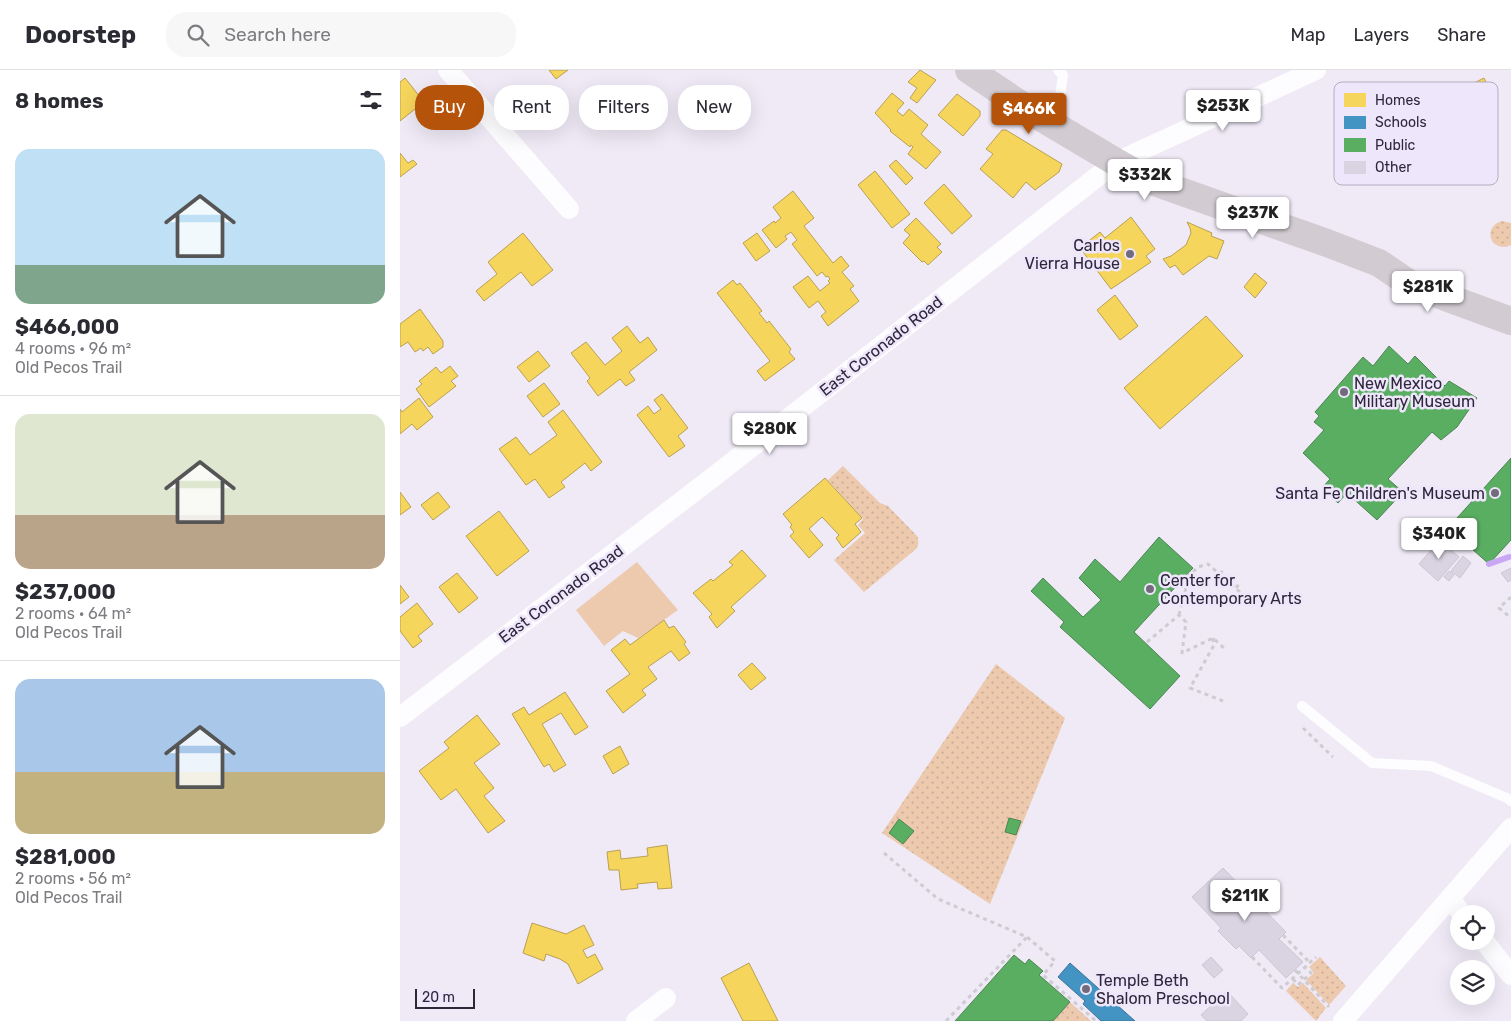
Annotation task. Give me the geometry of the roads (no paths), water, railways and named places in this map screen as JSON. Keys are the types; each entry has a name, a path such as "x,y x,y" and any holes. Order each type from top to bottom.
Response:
{"main road":[{"path":"969,70 1030,111 1146,179 1328,242 1379,263 1410,284 1511,321"}],"street":[{"path":"448,70 568,209"},
{"name":"East Coronado Road","path":"400,717 712,478 1116,162 1316,70"},
{"path":"1457,905 1511,828"},
{"path":"1337,1015 1450,911"},
{"path":"1491,950 1511,975"},
{"path":"636,1021 666,998"}],"lane":[{"path":"1056,126 1062,75 1058,70"},
{"path":"1302,706 1372,763 1431,766 1511,801"}],"waterway":[{"path":"1489,564 1509,557"}],"place":[{"name":"Carlos Vierra House","path":"1130,254"},
{"name":"New Mexico Military Museum","path":"1344,392"},
{"name":"Santa Fe Children's Museum","path":"1495,493"},
{"name":"Center for Contemporary Arts","path":"1150,589"},
{"name":"Temple Beth Shalom Preschool","path":"1086,989"}]}
